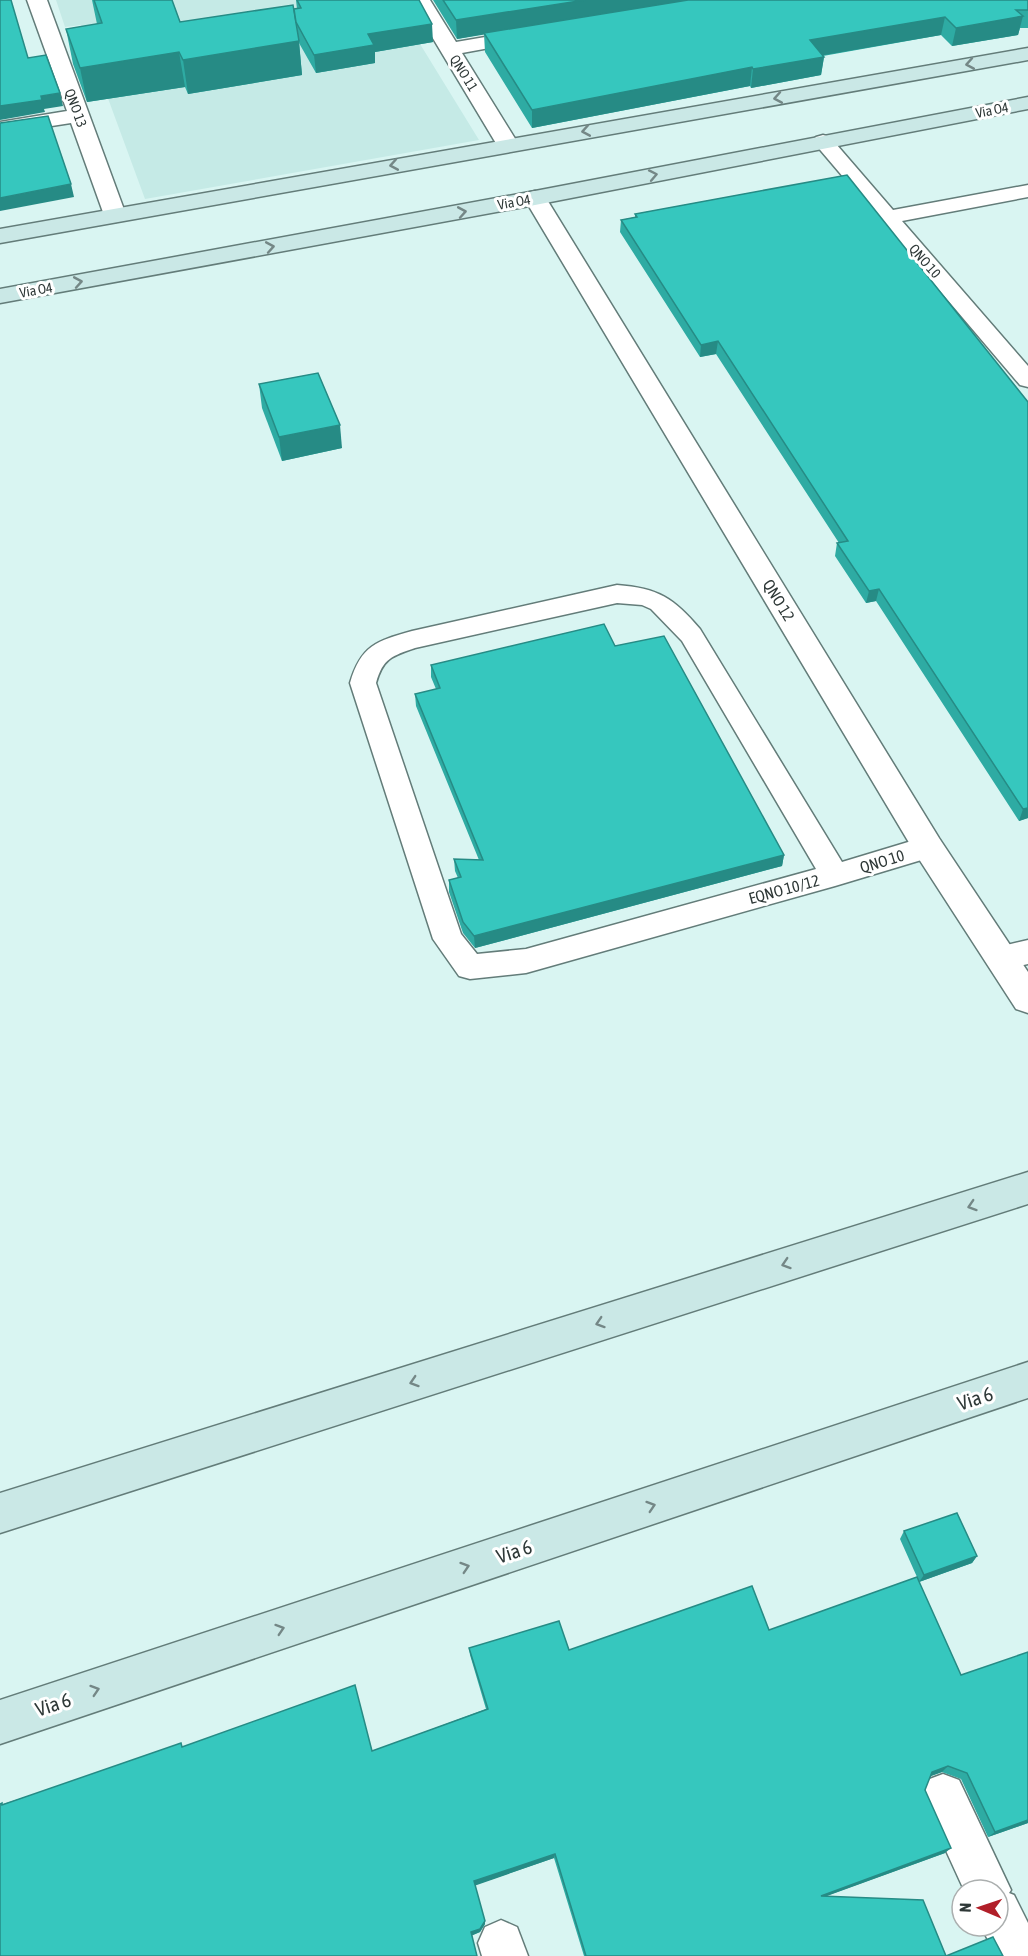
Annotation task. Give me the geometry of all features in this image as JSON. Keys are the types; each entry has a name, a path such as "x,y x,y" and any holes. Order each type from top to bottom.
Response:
{"main road":[{"path":"0,236 1028,54"},
{"name":"Via O4","path":"0,296 535,198 1028,103"},
{"path":"0,1513 1028,1188"},
{"name":"Via 6","path":"0,1722 1028,1380"}],"street":[{"name":"QNO 13","path":"38,0 115,215"},
{"name":"QNO 11","path":"420,0 508,145"},
{"path":"449,49 540,34"},
{"path":"0,128 78,115"},
{"name":"QNO 12","path":"535,198 928,847 1014,955 1028,999"},
{"path":"943,1796 982,1878"},
{"path":"1010,1936 1020,1956"}],"lane":[{"name":"QNO 10","path":"823,141 1028,380"},
{"path":"888,217 1028,191"},
{"name":"EQNO 10/12","path":"617,594 645,595 671,611 691,635 835,875 526,961 470,967 448,939 363,683 367,664 380,650 412,640 617,594"},
{"name":"QNO 10","path":"835,875 928,847"}],"shaded area":[{"path":"56,0 393,0 479,140 145,199 81,25 65,27"}],"building":[{"path":"0,0 11,0 28,58 46,55 60,93 41,96 42,100 0,106"},
{"path":"94,0 172,0 180,22 293,5 299,41 183,60 179,52 80,68 66,29 102,23"},
{"path":"297,0 419,0 432,24 368,34 374,45 314,55 296,22 294,9 301,8"},
{"path":"443,0 585,0 456,20"},
{"path":"688,0 1028,0 1028,10 1016,10 1023,16 956,28 945,17 810,40 824,57 753,69 752,67 532,110 484,33"},
{"path":"48,116 71,184 0,198 0,123"},
{"path":"847,175 1028,402 1028,808 1023,809 879,589 869,591 837,543 848,541 718,341 701,345 621,220 637,217 635,214"},
{"path":"318,373 340,425 279,437 259,384"},
{"path":"604,624 615,646 664,636 784,855 474,936 463,922 449,880 461,877 454,859 483,860 415,694 440,688 431,665"},
{"path":"957,1513 977,1556 924,1575 904,1531"},
{"path":"917,1577 961,1675 1028,1652 1028,1820 995,1832 967,1773 948,1766 932,1772 925,1790 951,1848 821,1896 923,1900 946,1956 586,1956 555,1854 474,1881 485,1921 480,1929 471,1932 477,1956 0,1956 0,1804 2,1803 2,1805 181,1743 182,1747 355,1685 372,1751 488,1709 469,1648 559,1621 569,1650 752,1586 769,1630"},
{"path":"994,1938 1003,1956 946,1956"}]}
